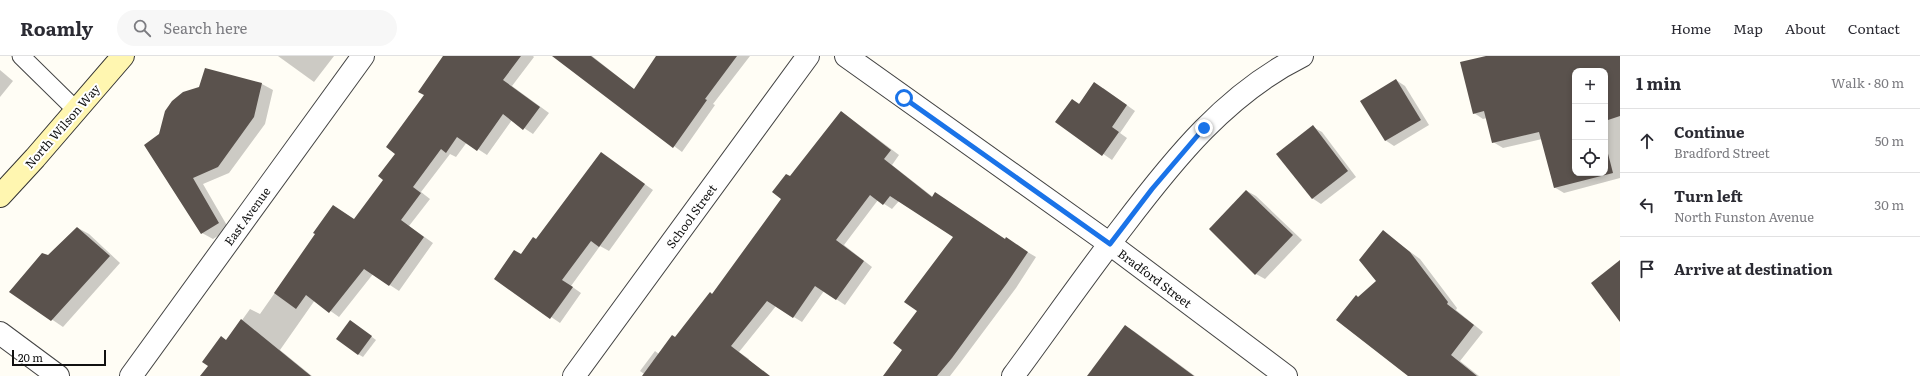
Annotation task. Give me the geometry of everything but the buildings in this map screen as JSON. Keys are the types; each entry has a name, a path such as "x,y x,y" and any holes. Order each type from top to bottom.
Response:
{"main road":[{"name":"North Wilson Way","path":"0,196 35,158 123,56"}],"street":[{"name":"East Avenue","path":"131,376 363,56"},
{"name":"School Street","path":"574,376 808,56"},
{"name":"Bradford Street","path":"846,56 1110,244 1286,376"},
{"path":"1013,376 1152,189 1204,128 1241,95 1281,67 1302,56"},
{"path":"0,333 58,376"}],"lane":[{"path":"21,56 76,110"}],"route":[{"path":"904,98 1110,244 1152,189 1204,128"}]}
